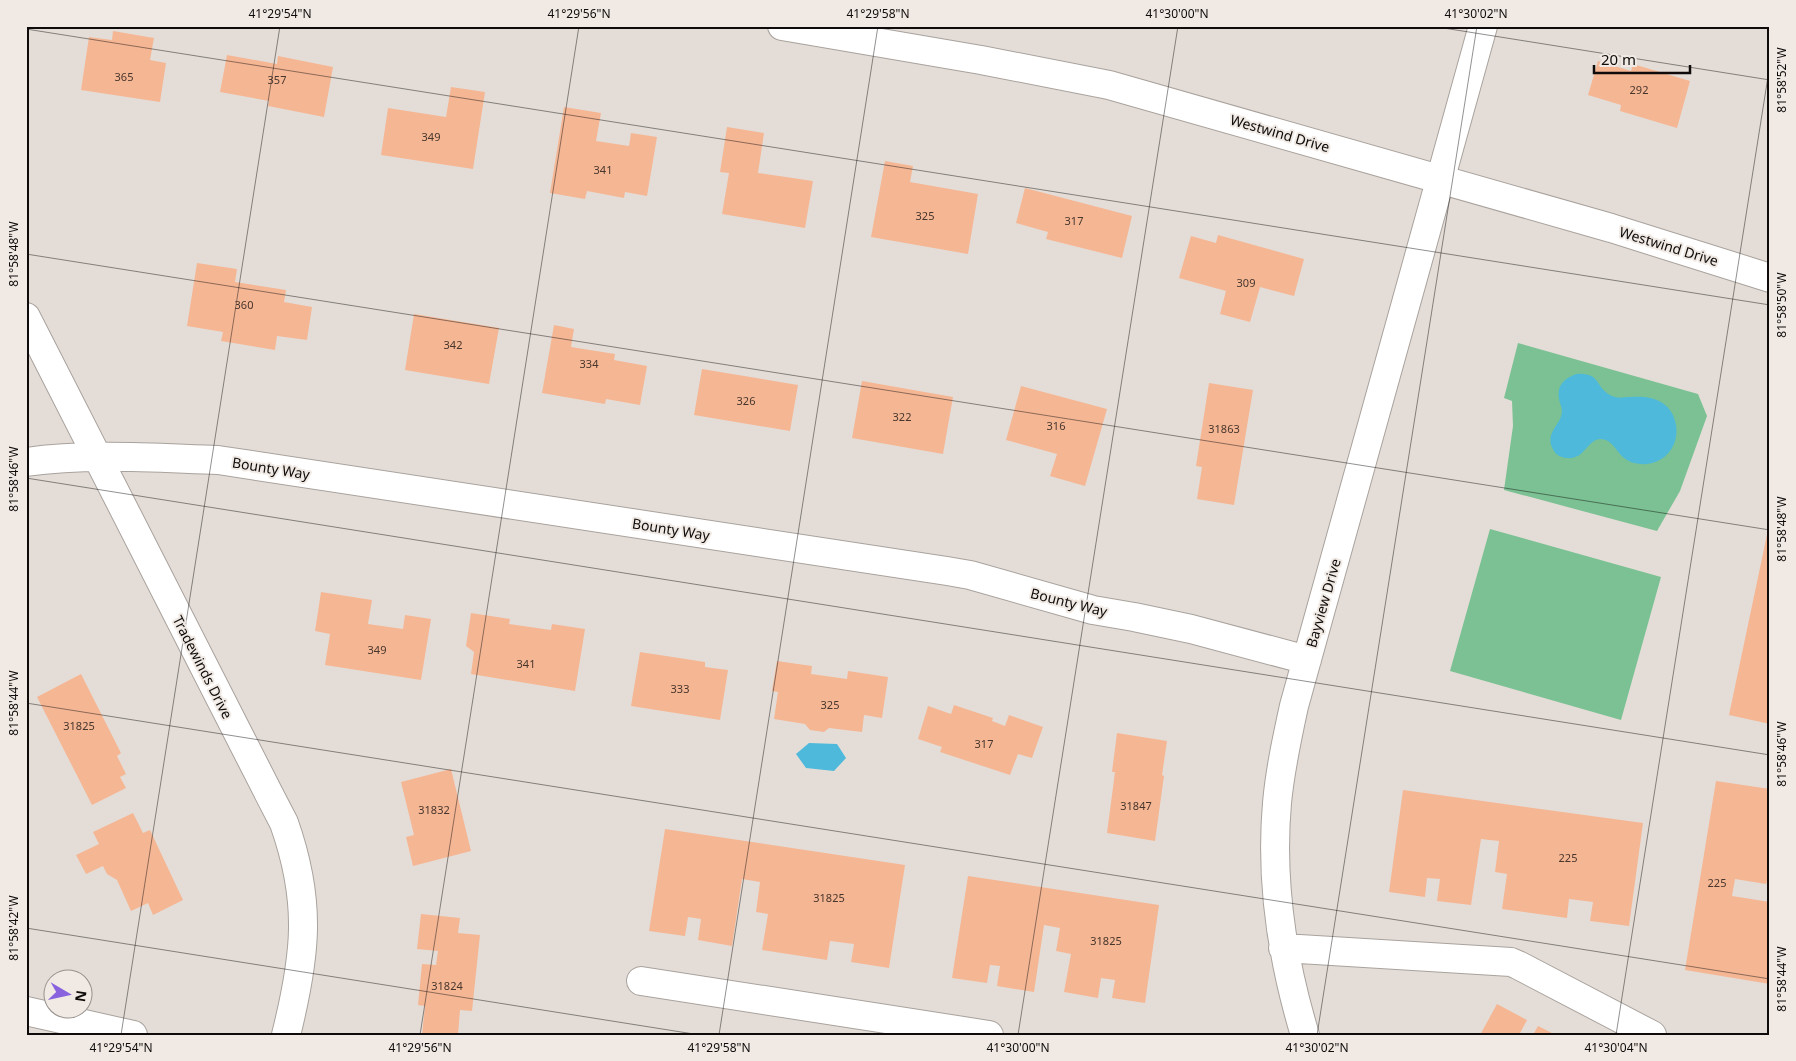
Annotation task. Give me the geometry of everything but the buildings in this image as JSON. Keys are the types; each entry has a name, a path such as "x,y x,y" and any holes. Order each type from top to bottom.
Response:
{"street":[{"name":"Westwind Drive","path":"782,26 980,60 1109,85 1611,228 1770,278"},
{"name":"Bayview Drive","path":"1305,1035 1293,996 1283,948 1276,890 1277,802 1284,753 1307,660 1483,26"},
{"name":"Tradewinds Drive","path":"26,318 284,823 292,845 302,890 303,932 300,973 286,1035"},
{"name":"Bounty Way","path":"26,462 98,456 218,460 970,575 1093,610 1191,629 1307,660"},
{"path":"1283,948 1511,962 1652,1035"},
{"path":"641,981 912,1029 989,1035"},
{"path":"26,1012 133,1035"}],"green space":[{"path":"1518,343 1698,394 1707,416 1680,491 1657,531 1504,490 1513,426 1512,401 1504,398"},
{"path":"1490,529 1661,577 1621,720 1450,671"}],"water":[{"path":"1576,374 1590,375 1606,393 1615,397 1646,397 1660,401 1665,405 1674,417 1676,425 1675,443 1666,456 1651,463 1634,463 1623,457 1610,442 1601,439 1592,442 1582,453 1573,458 1556,454 1550,438 1562,412 1559,400 1560,386 1566,379"},
{"path":"809,743 837,744 846,758 834,771 806,768 796,754"}]}
